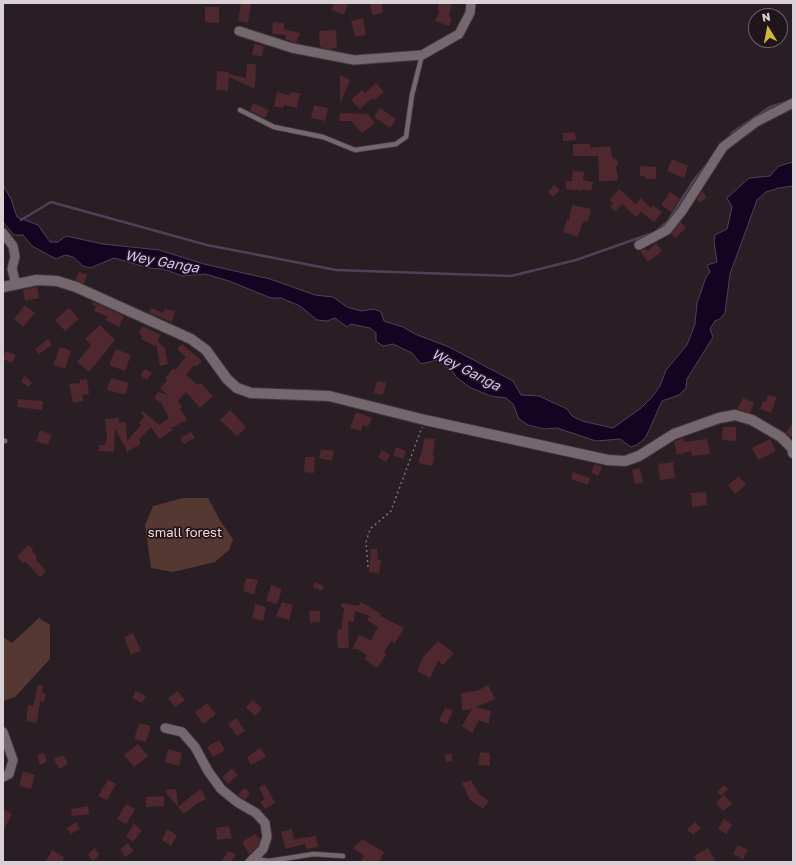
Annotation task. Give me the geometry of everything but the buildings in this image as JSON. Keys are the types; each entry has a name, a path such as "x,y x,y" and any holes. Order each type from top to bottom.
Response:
{"street":[{"path":"239,31 292,48 354,60 422,55 458,34 470,13 471,3"},
{"path":"639,244 667,230 682,211 724,147 756,122 793,103"},
{"path":"3,233 12,246 15,258 12,269 16,284"},
{"path":"3,287 37,280 57,281 76,287 191,339 206,350 227,379 237,388 251,393 329,396 425,420 608,460 625,461 639,456 674,434 720,418 735,415 752,420 781,437 792,448 793,453"},
{"path":"165,728 182,732 195,747 208,770 221,788 237,802 256,813 265,823 267,837 263,849 252,860"},
{"path":"3,732 13,760 9,774 3,778"}],"lane":[{"path":"240,110 274,127 323,137 355,150 396,144 406,137 412,95 422,55"},
{"path":"252,860 269,861 314,854 343,856"}],"path":[{"path":"368,567 366,542 370,529 391,511 425,420"}],"green space":[{"name":"small forest","path":"183,498 208,498 221,522 233,539 229,550 215,562 173,572 151,568 145,525 153,506"},
{"path":"39,618 50,625 50,659 15,697 3,701 3,637 12,643"}],"water":[{"name":"Wey Ganga","path":"793,162 793,186 766,192 757,200 730,274 725,313 720,319 715,321 710,329 713,337 687,379 686,388 679,395 662,401 646,437 637,445 631,447 620,439 596,441 557,428 544,429 528,425 519,419 513,404 506,398 491,396 471,388 437,360 421,364 412,353 393,344 383,346 376,341 376,333 370,328 351,324 347,327 335,318 327,321 317,320 300,306 281,298 271,298 229,281 205,274 183,276 163,269 149,268 114,258 90,268 83,266 73,257 65,255 56,259 32,246 23,235 14,235 3,222 3,185 11,199 17,217 38,225 50,242 58,242 66,236 103,244 159,250 204,264 270,279 315,295 333,297 347,307 361,311 374,309 381,312 384,321 403,327 415,334 449,347 513,381 521,395 539,396 567,409 572,416 582,421 613,428 641,408 652,397 660,386 666,370 687,345 695,324 697,303 706,277 710,272 707,265 717,262 714,241 715,235 727,229 732,207 727,198 749,178 770,176 779,166"}],"waterway":[{"path":"727,140 733,132 770,107 786,102"},
{"path":"658,230 668,221 694,180 707,164"},
{"path":"21,220 51,202 207,245 336,270 511,276 576,260 650,234"}]}
